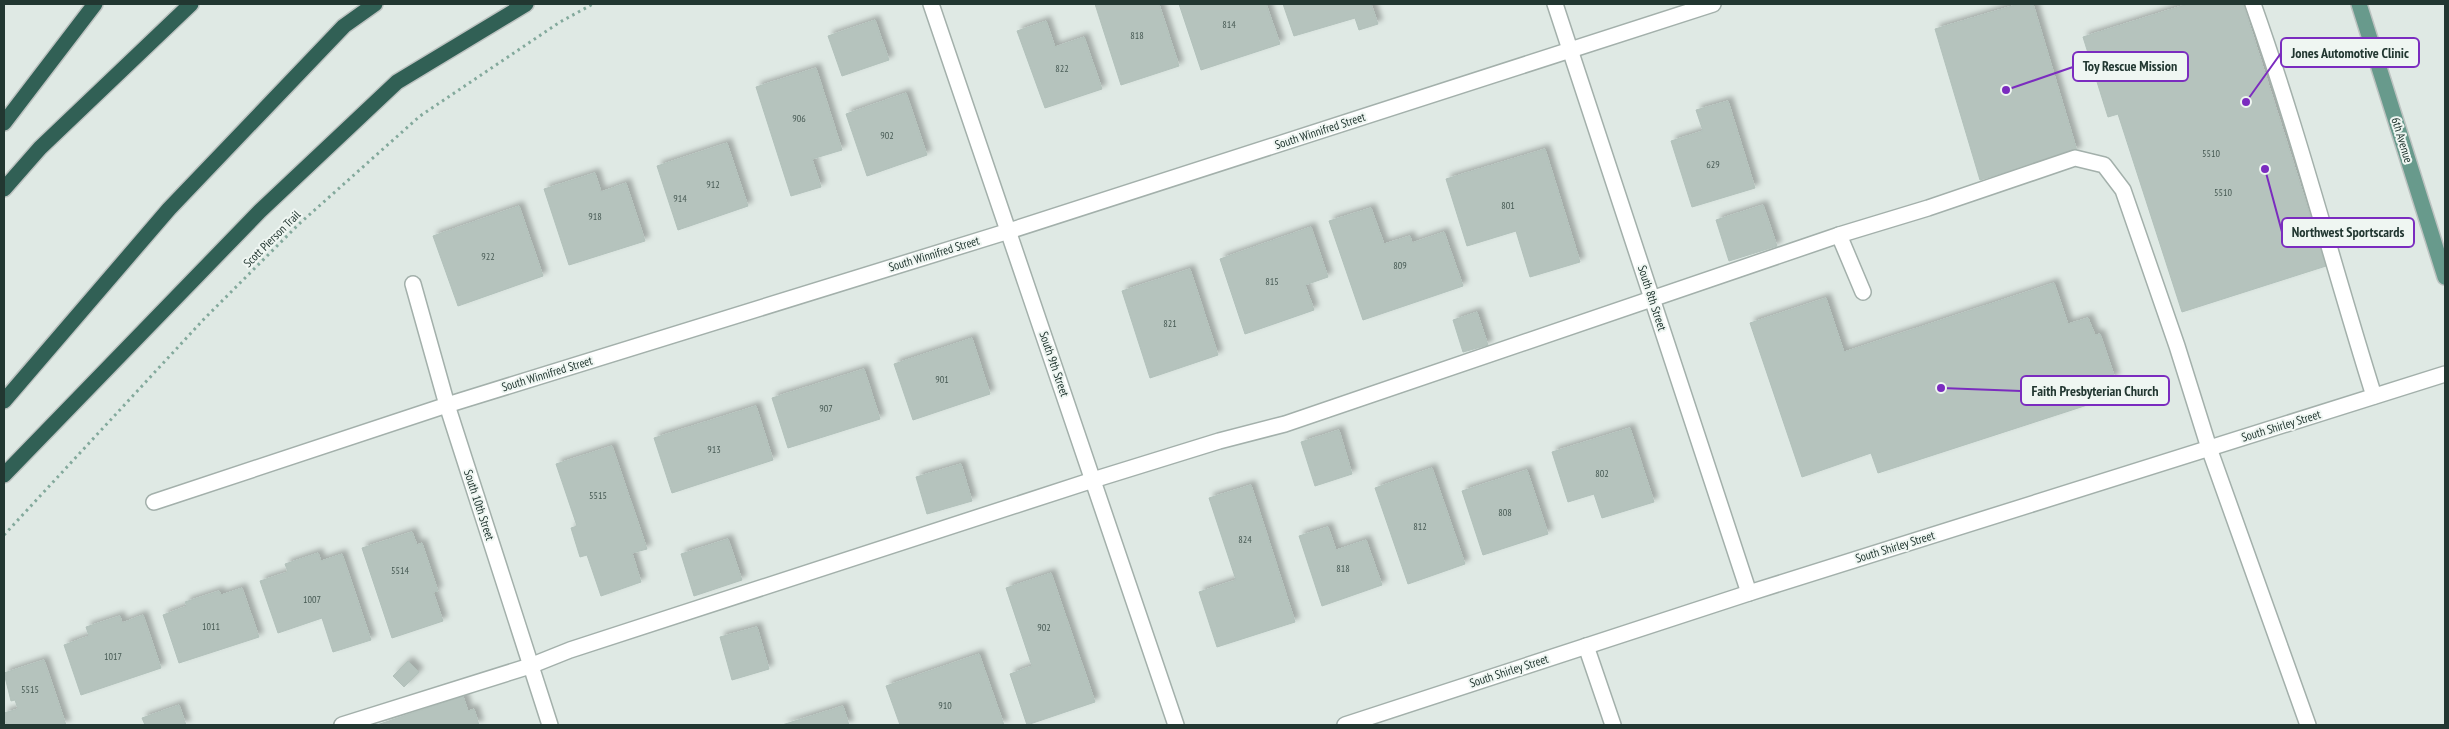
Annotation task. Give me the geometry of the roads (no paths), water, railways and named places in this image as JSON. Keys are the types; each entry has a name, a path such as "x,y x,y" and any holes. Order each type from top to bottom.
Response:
{"highway":[{"path":"4,124 95,4"},
{"path":"4,189 40,148 191,4"},
{"path":"4,401 169,209 344,26 375,4"},
{"path":"4,475 260,211 397,82 526,4"}],"main road":[{"name":"6th Avenue","path":"2360,4 2444,268"}],"street":[{"name":"South 9th Street","path":"931,4 1176,725"},
{"name":"South 8th Street","path":"1555,4 1749,593"},
{"name":"South Winnifred Street","path":"154,502 447,404 1009,230 1713,4"},
{"path":"2253,4 2276,68 2342,297 2374,396"},
{"path":"342,725 530,666 570,650 1094,480 1220,441 1285,424 1653,300 1838,235 1928,208 2075,158 2104,165 2123,190 2177,346 2209,448 2308,725"},
{"path":"1838,235 1863,292"},
{"name":"South 10th Street","path":"413,284 447,404 550,725"},
{"name":"South Shirley Street","path":"1354,724 1749,593 2445,374"},
{"path":"1586,646 1613,725"}],"place":[{"name":"Toy Rescue Mission","path":"2006,90"},
{"name":"Jones Automotive Clinic","path":"2246,102"},
{"name":"Northwest Sportscards","path":"2265,169"},
{"name":"Faith Presbyterian Church","path":"1941,388"}]}
